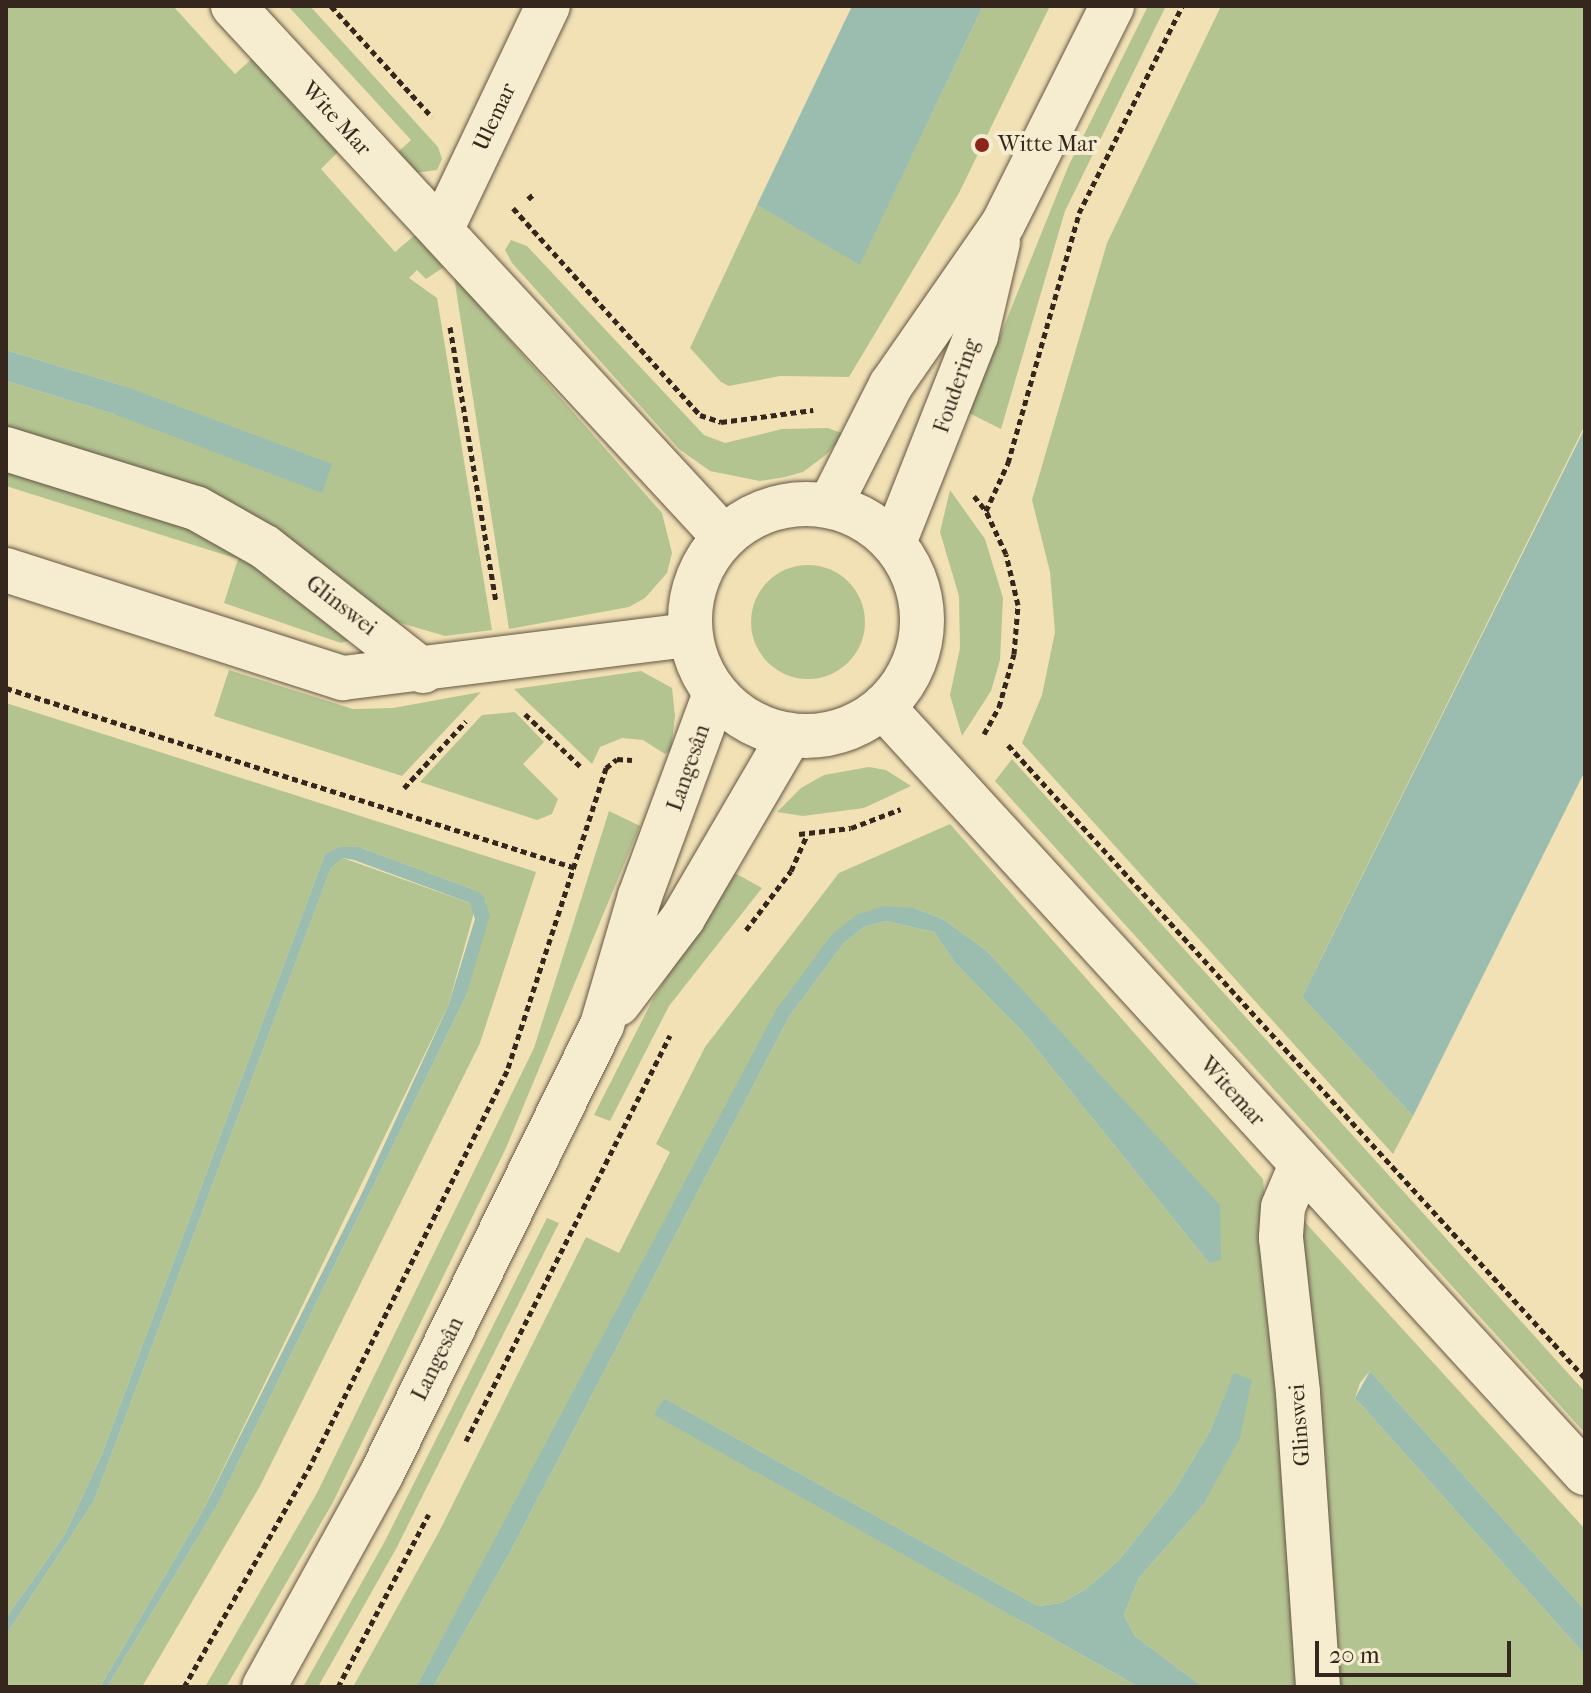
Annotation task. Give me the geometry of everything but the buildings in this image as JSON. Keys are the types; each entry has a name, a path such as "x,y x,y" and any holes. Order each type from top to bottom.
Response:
{"street":[{"name":"Wite Mar","path":"233,6 442,228 724,537"},
{"name":"Ulemar","path":"442,228 548,6"},
{"name":"Foudering","path":"830,505 869,420 928,326 1003,224 1112,6"},
{"name":"Foudering","path":"894,543 934,452 976,336 1003,224"},
{"name":"Glinswei","path":"6,449 196,508 265,547 423,671"},
{"path":"792,504 830,505 876,525 894,543 913,573 922,609 915,656 906,679 883,707 856,726 824,736 790,735 748,721 715,693 698,665 690,635 694,588 702,565 724,537 755,515 792,504"},
{"path":"6,570 343,678 423,671 690,635"},
{"name":"Langesân","path":"264,1687 381,1475 602,1025 640,896 715,693"},
{"name":"Witemar","path":"883,707 1300,1167 1585,1473"},
{"name":"Langesân","path":"602,1025 683,918 790,735"},
{"name":"Glinswei","path":"1300,1167 1283,1207 1281,1238 1298,1393 1318,1687"}],"path":[{"path":"331,6 700,415 721,422 810,410 869,420"},
{"path":"528,199 535,193"},
{"path":"447,310 498,615"},
{"path":"934,452 986,511"},
{"path":"6,688 576,868"},
{"path":"519,708 580,766"},
{"path":"404,788 473,713"},
{"path":"1008,745 1585,1378"},
{"path":"184,1687 308,1470 508,1068 598,795"},
{"path":"742,935 791,871 807,834"},
{"path":"600,1175 678,1022"}],"green space":[{"path":"6,6 173,6 235,74 254,57 339,151 321,169 395,252 415,235 444,267 426,279 417,270 409,278 437,298 492,630 445,636 387,619 6,433 6,381 114,414 124,386 6,350"},
{"path":"288,6 310,6 438,147 442,159 437,170 414,173 396,154 411,140"},
{"path":"983,6 1050,6 959,193 849,377 780,376 729,386 721,382 690,348 757,205 860,264"},
{"path":"1148,6 1166,6 1065,211 1001,429 969,413 1068,167"},
{"path":"1221,6 1585,6 1585,425 1302,997 1413,1116 1393,1154 1022,743 1042,695 1055,632 1050,572 1032,500 1107,243"},
{"path":"511,240 527,246 704,435 725,443 782,429 828,428 844,434 827,454 803,472 785,477 760,481 710,471 679,449 512,263 505,250"},
{"path":"454,277 662,513 672,553 667,573 645,598 629,607 509,629"},
{"path":"6,462 239,547 350,636 348,641 341,643 224,603 238,559 6,486"},
{"path":"950,490 985,539 1003,598 1000,660 991,691 962,736 950,695 960,648 959,596 940,532"},
{"path":"808,565 840,574 856,590 865,622 856,654 840,670 808,679 776,670 760,654 751,622 760,590 776,574"},
{"path":"229,670 353,709 393,708 481,692 402,776 214,716"},
{"path":"641,671 672,688 675,716 671,750 665,754 643,740 622,738 600,747 592,764 514,689"},
{"path":"6,703 536,872 480,1043 260,1486 142,1687 107,1687 217,1506 466,996 486,902 475,890 359,847 325,854 102,1454 65,1534 6,1618"},
{"path":"515,712 544,742 523,764 558,799 552,814 537,820 420,782 482,715"},
{"path":"1012,759 1585,1392 1585,1433 995,781"},
{"path":"869,767 886,770 911,786 864,808 803,816 777,812 801,788 824,775"},
{"path":"609,811 640,826 506,1148 332,1504 226,1687 205,1687 317,1493 534,1048"},
{"path":"950,824 1263,1179 1303,1687 1203,1687 1135,1636 1124,1615 1139,1578 1203,1505 1235,1373 1210,1431 1174,1491 1119,1560 1086,1589 1061,1603 1038,1606 664,1398 655,1415 1139,1687 433,1687 509,1554 789,1017 843,944 864,927 886,921 934,932 956,964 1023,1032 1209,1263 1219,1205 987,951 943,919 914,908 832,934 681,1195 416,1687 353,1687 440,1530 586,1237 619,1253 670,1152 656,1144 705,1047 839,873"},
{"path":"343,858 470,903 475,909 448,1006 202,1512 100,1687 6,1687 6,1635 94,1501 331,868"},
{"path":"733,872 762,888 669,1006 610,1121 594,1115 653,999"},
{"path":"547,1218 559,1223 397,1547 318,1687 303,1687 385,1541"},
{"path":"1303,1220 1585,1529 1585,1610 1370,1371 1360,1383 1355,1398 1585,1655 1585,1687 1332,1687 1298,1221"}],"shaded area":[{"path":"852,6 983,6 860,265 757,205"},
{"path":"6,350 124,386 332,464 322,493 114,414 6,381"},
{"path":"1585,428 1585,771 1413,1116 1302,997"},
{"path":"339,847 359,847 475,890 483,895 490,915 466,996 217,1506 107,1687 100,1687 202,1512 362,1193 448,1006 475,919 470,903 354,860 343,858 331,868 94,1501 6,1635 6,1618 65,1534 102,1454 325,854"},
{"path":"884,906 914,908 943,919 987,951 1220,1205 1221,1260 1209,1263 1023,1032 956,964 934,932 886,921 864,927 843,944 789,1017 509,1554 433,1687 416,1687 776,1010 832,934 858,914"},
{"path":"1370,1371 1585,1610 1585,1655 1355,1398"},
{"path":"1234,1373 1252,1380 1240,1438 1203,1505 1139,1578 1124,1615 1135,1636 1203,1687 1139,1687 654,1415 664,1398 1038,1606 1061,1603 1086,1589 1119,1560 1174,1491 1210,1431"}],"place":[{"name":"Witte Mar","path":"982,145"}]}
